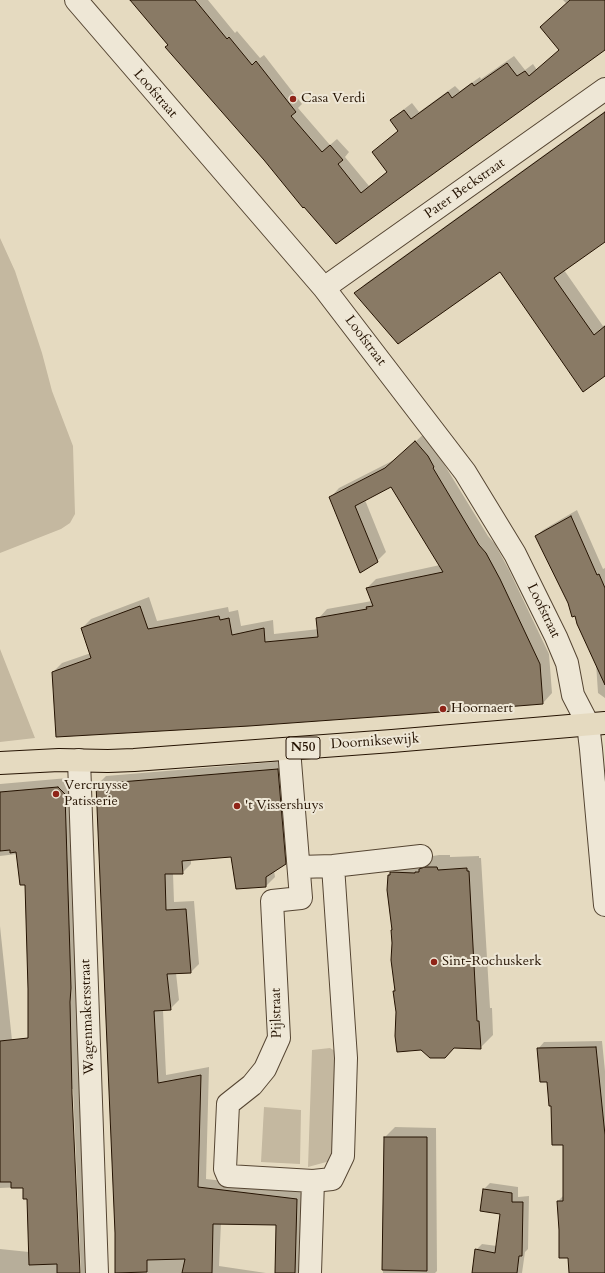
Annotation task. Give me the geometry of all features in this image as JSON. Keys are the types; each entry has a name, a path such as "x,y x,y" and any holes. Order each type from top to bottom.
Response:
{"main road":[{"name":"Doorniksewijk","path":"0,763 79,760 108,761 289,749 597,724"}],"street":[{"name":"Loofstraat","path":"76,0 324,288 465,472 515,554 556,637 567,663 574,695 597,724 591,749 605,905"},
{"name":"Pater Beckstraat","path":"324,288 605,89"},
{"name":"Pijlstraat","path":"289,749 301,898 272,901 280,1038 265,1069 252,1085 228,1104 225,1169 228,1176 313,1180 332,1179 343,1156 346,1058 333,866"},
{"name":"Wagenmakersstraat","path":"79,760 97,1273"},
{"path":"299,867 333,866 421,856"},
{"path":"310,1273 313,1180"}],"shaded area":[{"path":"0,238 15,271 42,353 52,391 73,446 75,514 70,523 61,529 0,553"},
{"path":"0,649 35,738 0,742"},
{"path":"330,1048 335,1051 336,1150 330,1161 308,1167 312,1050"},
{"path":"264,1107 301,1110 300,1164 261,1162"}],"building":[{"path":"130,0 195,0 227,39 229,37 252,65 256,61 296,112 291,116 322,152 330,145 343,160 338,164 361,193 387,172 372,152 398,131 390,120 404,110 411,119 448,92 452,98 472,83 474,86 507,63 517,76 525,71 529,76 559,50 540,27 570,0 605,0 605,50 336,244 304,207 303,208 264,160 165,47 168,45"},
{"path":"605,112 605,242 554,278 594,335 605,326 605,376 583,392 500,272 398,344 354,293"},
{"path":"415,441 428,456 434,467 433,468 479,545 486,553 500,579 540,664 543,704 249,726 56,737 52,672 91,658 81,628 140,606 148,629 219,616 220,620 229,618 232,635 264,628 265,642 318,637 316,618 367,609 366,607 373,606 366,588 443,572 391,487 355,506 378,562 360,573 329,497 385,468"},
{"path":"571,516 597,575 599,574 605,588 605,685 577,624 575,616 572,617 568,603 535,536"},
{"path":"278,769 286,864 266,877 266,887 236,889 231,857 182,861 183,874 165,874 166,910 186,909 191,973 167,974 171,1010 154,1011 158,1083 201,1075 198,1187 297,1199 295,1273 275,1273 276,1225 213,1224 212,1273 182,1273 185,1259 147,1260 147,1272 115,1273 115,1233 96,784"},
{"path":"58,787 65,794 71,988 72,1094 80,1273 57,1273 57,1264 29,1265 27,1199 23,1199 23,1188 11,1188 11,1182 0,1182 0,1041 28,1038 28,989 25,885 20,885 16,852 10,853 10,850 0,851 0,792"},
{"name":"Sint-Rochuskerk","path":"425,867 437,867 438,870 467,868 467,871 469,871 477,1021 479,1021 481,1049 454,1048 445,1058 430,1058 421,1050 397,1052 395,1036 396,1012 391,960 392,930 387,890 388,875 390,875 390,872 415,873 419,872 419,869"},
{"path":"596,1047 605,1135 605,1273 569,1273 568,1258 559,1258 557,1201 563,1201 563,1145 552,1145 551,1106 549,1106 547,1082 540,1082 537,1048"},
{"path":"384,1137 427,1137 427,1271 382,1270"},
{"path":"483,1189 512,1193 512,1202 523,1202 522,1256 519,1256 517,1273 472,1273 475,1249 495,1253 500,1214 480,1211"}],"place":[{"name":"Casa Verdi","path":"293,99"},
{"name":"Hoornaert","path":"443,709"},
{"name":"Vercruysse Patisserie","path":"56,794"},
{"name":"'t Vissershuys","path":"237,806"},
{"name":"Sint-Rochuskerk","path":"434,962"}]}
